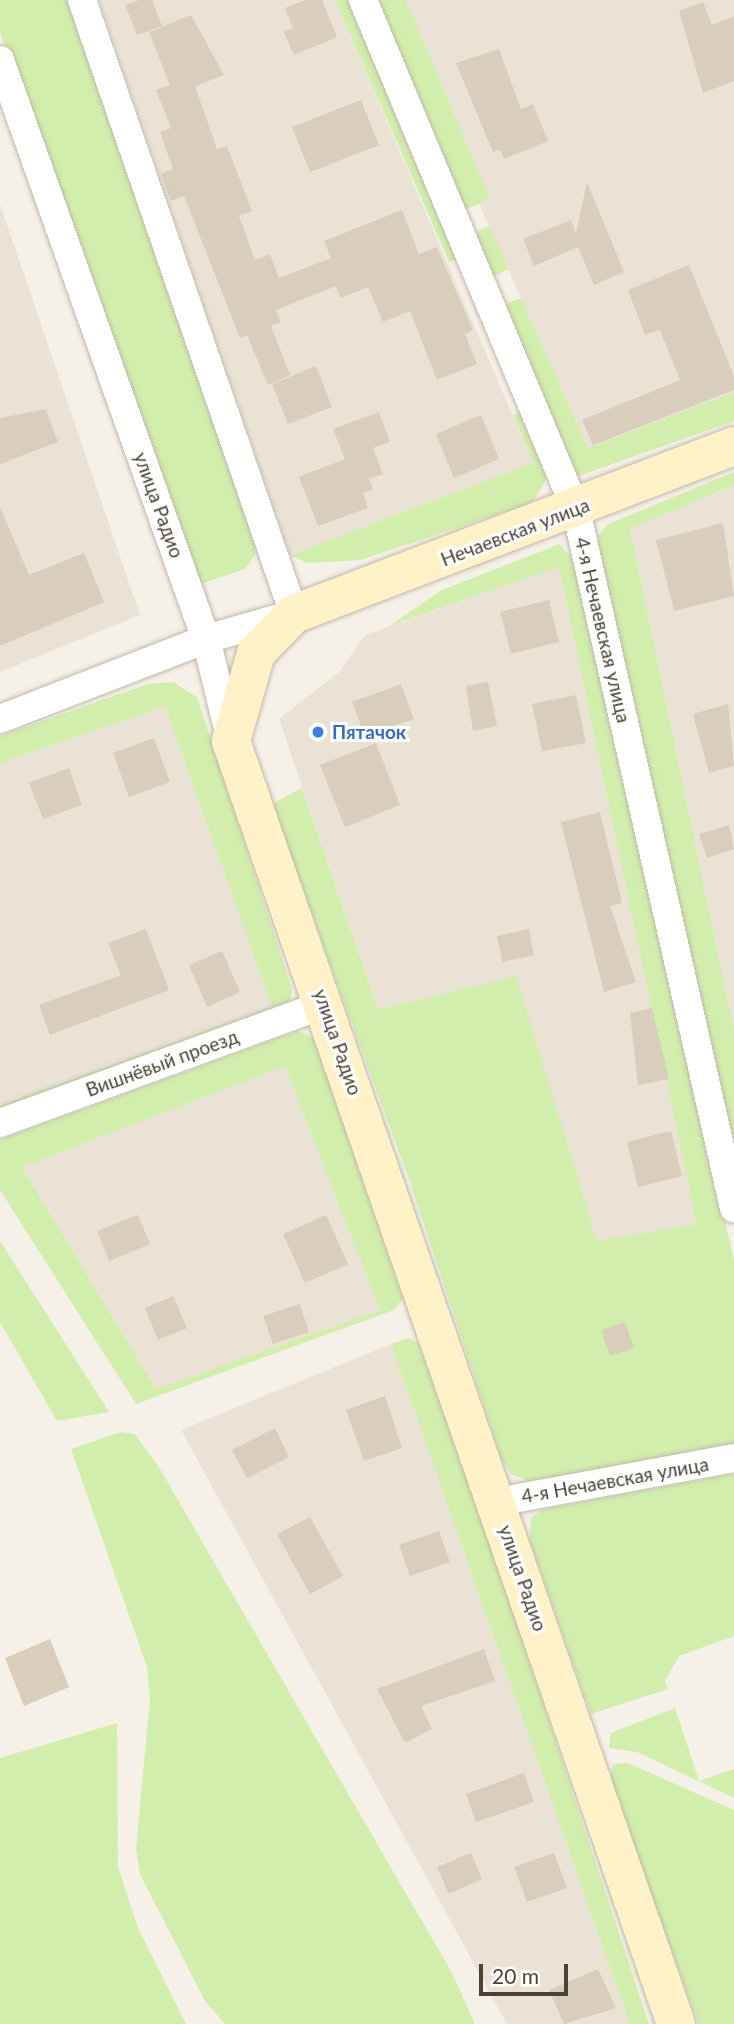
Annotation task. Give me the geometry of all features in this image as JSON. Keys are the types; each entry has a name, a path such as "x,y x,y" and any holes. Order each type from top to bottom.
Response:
{"street":[{"path":"82,0 294,614"},
{"name":"4-я Нечаевская улица","path":"363,0 576,510 734,1208"},
{"name":"улица Радио","path":"0,60 206,639 231,741 325,1004 677,2024"},
{"name":"Нечаевская улица","path":"294,614 576,510 734,446"},
{"path":"0,719 206,639 294,614"},
{"path":"231,741 256,653 294,614"},
{"name":"Вишнёвый проезд","path":"0,1123 325,1004"},
{"name":"4-я Нечаевская улица","path":"497,1502 734,1458"}],"shaded area":[{"path":"99,0 335,0 533,463 290,555"},
{"path":"406,0 734,0 734,392 588,448 479,204 490,199"},
{"path":"0,204 140,615 0,672"},
{"path":"734,485 734,1031 630,529"},
{"path":"559,567 698,1224 597,1242 548,1083 378,1010 279,719 339,672 365,635"},
{"path":"165,706 272,1007 0,1105 0,763"},
{"path":"285,1066 380,1310 156,1389 22,1167"},
{"path":"391,1344 630,2024 507,2024 181,1430"}],"green space":[{"path":"0,0 70,0 254,538 255,555 245,569 195,586 178,559 0,32"},
{"path":"335,0 350,0 459,258 449,262"},
{"path":"371,0 406,0 490,199 460,212"},
{"path":"489,226 509,269 488,279 469,235"},
{"path":"521,298 588,448 734,392 734,421 576,477 500,306"},
{"path":"521,412 547,478 532,503 360,560 307,563 290,555 533,463 513,415"},
{"path":"734,472 734,485 630,529 734,1031 734,1177 596,538 608,524"},
{"path":"560,544 574,562 583,594 734,1260 734,1443 532,1482 511,1474 502,1460 410,1182 272,804 302,788 378,1010 516,976 597,1241 697,1224 559,567 389,626 442,590"},
{"path":"173,682 197,697 292,989 290,1003 0,1121 0,1105 272,1007 165,706 0,763 0,736 148,684"},
{"path":"298,1031 314,1038 403,1299 394,1310 136,1404 0,1190 0,1140","holes":["285,1066 380,1310 156,1389 22,1167"]},
{"path":"0,1241 109,1412 57,1421 0,1322"},
{"path":"408,1338 418,1343 488,1537 649,2024 630,2024 391,1344"},
{"path":"121,1432 135,1434 160,1469 452,1973 475,2024 225,2024 205,2001 140,1874 136,1848 150,1699 147,1667 71,1449"},
{"path":"734,1474 734,1636 679,1656 665,1681 668,1689 591,1714 530,1540 531,1518 544,1509"},
{"path":"675,1708 699,1781 734,1769 734,1798 637,1752 609,1748 611,1733"},
{"path":"117,1723 118,1867 138,1928 186,2024 0,2024 0,1758"},
{"path":"628,1763 734,1810 734,2024 699,2024 609,1780 613,1764"}],"building":[{"path":"139,0 152,0 162,26 137,35 125,5"},
{"path":"306,0 322,0 337,37 294,55 284,32 293,28 285,8"},
{"path":"703,2 712,25 734,16 734,81 703,93 679,11"},
{"path":"191,15 224,75 195,86 217,149 227,146 252,211 239,216 255,260 270,254 279,278 331,258 324,241 402,210 419,254 437,247 473,330 465,334 477,364 437,380 410,311 383,322 368,287 340,298 336,286 276,310 281,322 271,326 290,375 268,385 247,335 240,338 184,196 171,201 161,174 173,169 160,132 171,128 156,90 170,85 149,32"},
{"path":"499,49 521,109 533,104 548,141 504,159 500,150 493,152 456,63"},
{"path":"361,100 379,145 310,172 292,127"},
{"path":"587,182 624,272 594,285 578,247 534,266 523,239 571,220 576,234"},
{"path":"689,265 734,376 734,390 593,445 582,420 680,380 660,330 645,335 628,290"},
{"path":"316,366 332,407 288,424 272,384"},
{"path":"46,409 58,442 0,464 0,418"},
{"path":"379,412 390,442 373,448 383,474 369,479 373,489 363,493 368,508 318,526 299,477 345,459 333,429"},
{"path":"481,415 499,459 454,478 436,434"},
{"path":"0,507 29,575 84,553 104,602 0,646"},
{"path":"723,523 734,596 674,611 656,540"},
{"path":"549,600 559,642 511,654 500,612"},
{"path":"488,682 497,726 473,731 466,686"},
{"path":"401,684 414,719 365,736 352,702"},
{"path":"576,695 586,743 542,751 532,704"},
{"path":"728,704 734,766 709,773 693,714"},
{"path":"154,738 170,782 129,797 113,753"},
{"path":"376,743 400,805 345,827 320,765"},
{"path":"69,768 82,805 43,819 29,783"},
{"path":"600,812 622,903 610,906 636,982 604,992 561,822"},
{"path":"729,825 734,849 707,858 699,834"},
{"path":"146,929 169,990 50,1035 39,1005 121,975 108,943"},
{"path":"529,929 534,955 502,962 497,936"},
{"path":"222,951 240,992 207,1007 189,965"},
{"path":"652,1008 669,1079 638,1085 630,1013"},
{"path":"671,1131 682,1176 638,1187 627,1142"},
{"path":"138,1215 150,1244 109,1261 97,1231"},
{"path":"326,1215 348,1264 305,1283 283,1234"},
{"path":"173,1296 187,1328 158,1340 145,1308"},
{"path":"300,1304 309,1332 273,1344 263,1316"},
{"path":"625,1322 634,1348 610,1356 601,1330"},
{"path":"385,1396 402,1448 364,1461 346,1410"},
{"path":"275,1428 289,1457 247,1478 232,1450"},
{"path":"310,1517 343,1576 310,1594 277,1534"},
{"path":"439,1531 450,1562 410,1576 399,1545"},
{"path":"50,1639 69,1687 24,1706 5,1658"},
{"path":"484,1649 495,1681 421,1706 432,1729 405,1743 377,1689"},
{"path":"524,1773 534,1802 476,1822 466,1794"},
{"path":"471,1853 482,1879 449,1894 437,1867"},
{"path":"554,1853 567,1888 527,1902 514,1867"},
{"path":"598,1969 616,2008 564,2024 549,1990"}],"place":[{"name":"Пятачок","path":"318,732"}]}
